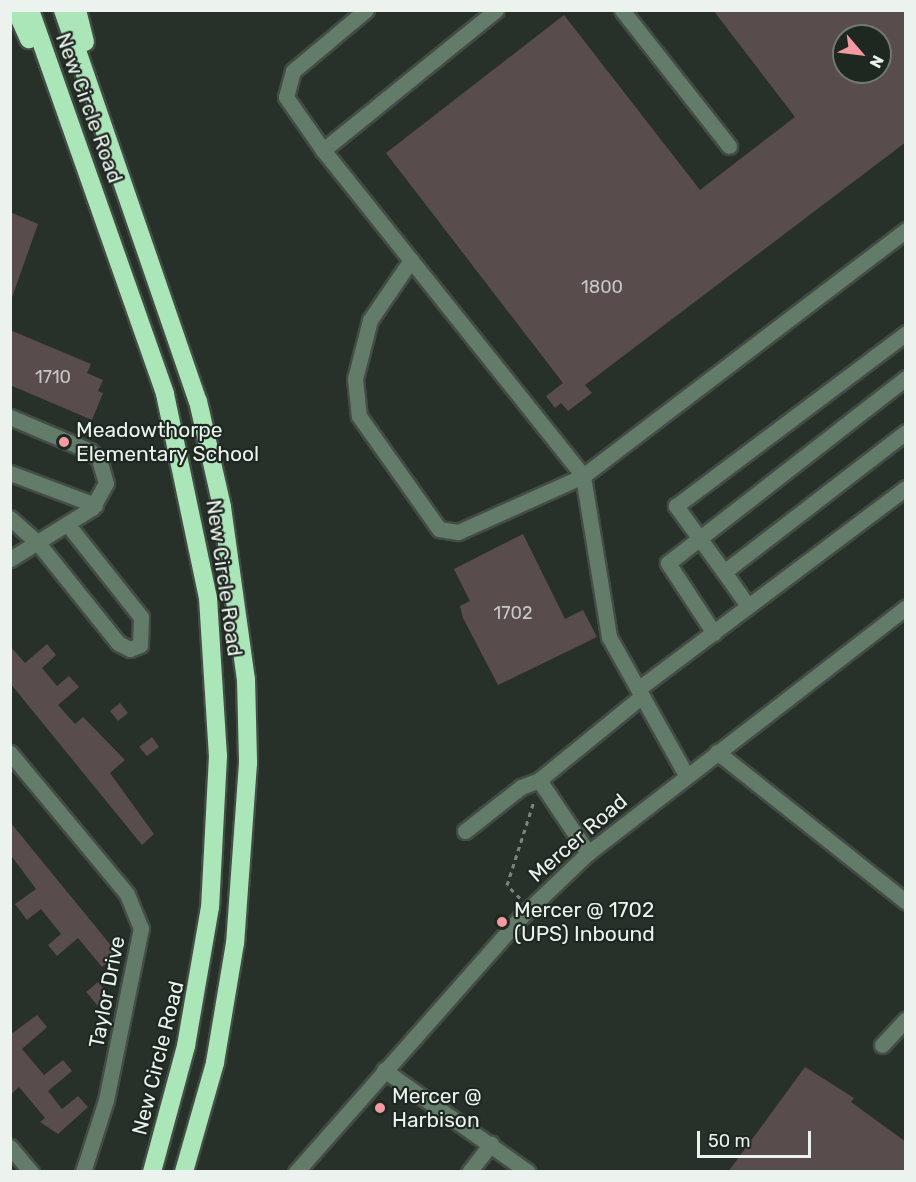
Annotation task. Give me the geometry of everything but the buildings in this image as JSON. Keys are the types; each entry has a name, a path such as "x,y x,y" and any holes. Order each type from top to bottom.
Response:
{"highway":[{"path":"16,10 79,144"},
{"name":"New Circle Road","path":"30,10 79,144 179,442 208,598 215,672 218,756 210,907 186,1046 152,1172"},
{"name":"New Circle Road","path":"63,10 105,123 198,401 222,507 246,679 248,763 236,943 215,1063 184,1172"},
{"path":"77,10 105,123"}],"street":[{"path":"366,10 294,71 286,97 324,150 583,476 609,637 686,775"},
{"path":"324,150 496,10"},
{"path":"622,10 729,146"},
{"path":"411,260 370,320 355,379 359,416 439,529 458,532 583,476 906,230"},
{"path":"748,606 676,506 905,334"},
{"path":"714,633 668,563 906,378"},
{"path":"10,417 99,459 106,483 95,505 68,525 16,556"},
{"path":"724,572 906,432"},
{"path":"10,473 95,505"},
{"path":"538,788 640,693 748,606 906,488"},
{"path":"10,518 38,543 118,643 130,649 140,645 141,616 68,525"},
{"name":"Mercer Road","path":"296,1172 384,1070 588,853 906,607"},
{"path":"717,752 906,902"},
{"name":"Taylor Drive","path":"10,753 128,894 141,928 106,1100 83,1172"},
{"path":"465,831 521,786 538,788 588,853"},
{"path":"882,1045 906,1019"},
{"path":"384,1070 528,1172"},
{"path":"473,1170 491,1144"},
{"path":"10,1147 31,1172"}],"path":[{"path":"525,903 507,885 538,788"}],"place":[{"name":"Meadowthorpe Elementary School","path":"64,442"},
{"name":"Mercer @ 1702 (UPS) Inbound","path":"502,922"},
{"name":"Mercer @ Harbison","path":"380,1108"}]}
